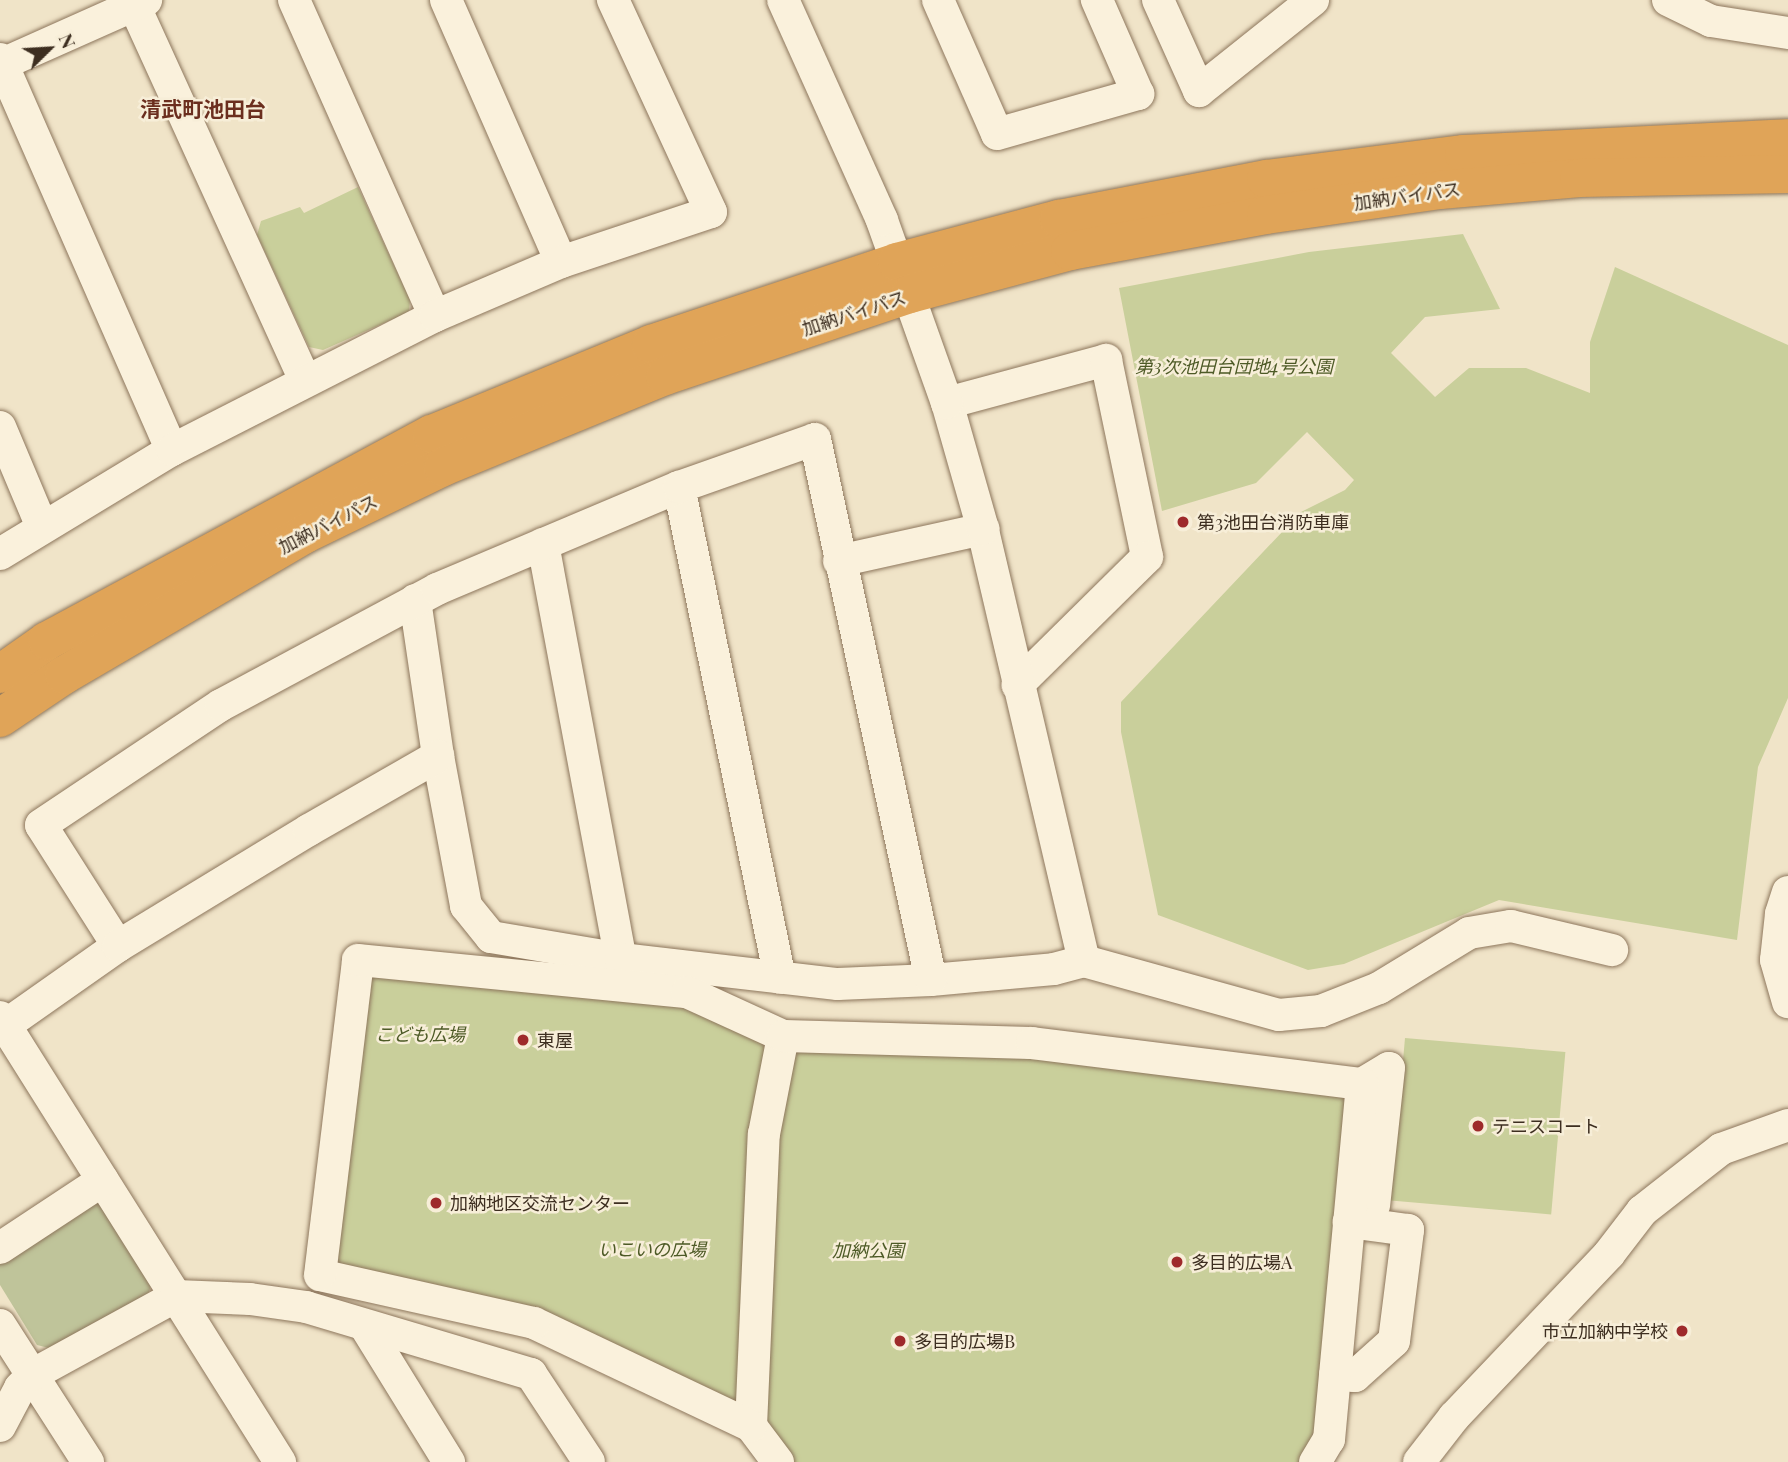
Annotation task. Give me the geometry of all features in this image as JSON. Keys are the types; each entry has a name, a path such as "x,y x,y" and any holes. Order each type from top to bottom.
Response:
{"highway":[{"name":"加納バイパス","path":"0,718 64,675 305,534 443,467 903,278 1059,219 1266,179 1464,154 1788,138"},
{"name":"加納バイパス","path":"0,674 47,641 432,433 651,344 903,278 1266,215 1440,190 1579,178 1788,174"}],"street":[{"path":"294,0 435,316"},
{"path":"446,0 561,261"},
{"path":"0,554 172,450 435,316 561,261 711,212 613,0"},
{"path":"783,0 882,220 947,403 983,529 1017,685 1084,961"},
{"path":"937,0 997,134 1138,94 1097,0"},
{"path":"1158,0 1199,91 1313,0"},
{"path":"1668,0 1711,21 1788,33"},
{"path":"172,450 1,62 140,3 305,381"},
{"path":"947,403 1106,360 1147,557 1017,685"},
{"path":"0,427 42,527"},
{"path":"118,946 41,825 221,705 415,600 679,487 814,439 931,980"},
{"path":"679,487 780,978"},
{"path":"839,561 983,529"},
{"path":"542,544 621,959"},
{"path":"415,600 438,756 466,906 491,937 621,959 838,984 931,980 1054,969 1084,961 1279,1015 1321,1011 1379,988 1469,933 1511,926 1612,950"},
{"path":"280,1462 2,1024 118,946 309,830 438,756"},
{"path":"1788,892 1781,914 1776,960 1788,1002"},
{"path":"778,1462 751,1426 534,1323 320,1275 358,960 687,992 783,1036 1032,1043 1362,1084 1372,1118 1362,1214 1335,1375 1329,1438 1315,1462"},
{"path":"751,1426 764,1134 783,1036"},
{"path":"1419,1462 1454,1417 1609,1254 1642,1211 1721,1149 1788,1125"},
{"path":"0,1248 103,1180"},
{"path":"1335,1375 1355,1376 1394,1342 1408,1230 1362,1214"},
{"path":"0,1426 20,1388 32,1376 176,1296 250,1299 306,1307 531,1374 589,1462"},
{"path":"0,1325 88,1462"},
{"path":"365,1326 449,1462"}],"green space":[{"path":"358,187 410,300 409,312 323,350 309,347 257,235 261,221 300,207 304,213"},
{"name":"第3次池田台団地4号公園","path":"1463,234 1500,309 1425,317 1391,353 1435,397 1469,368 1526,368 1590,393 1590,342 1615,267 1788,345 1788,698 1758,767 1737,940 1499,900 1344,964 1308,970 1158,915 1121,732 1121,702 1301,512 1345,490 1354,480 1307,432 1256,483 1162,511 1119,288 1309,252"},
{"name":"加納公園","path":"358,960 687,992 783,1036 1362,1084 1315,1462 778,1462 768,1449 534,1323 320,1275"},
{"name":"テニスコート","path":"1405,1038 1565,1052 1551,1214 1391,1200"},
{"path":"98,1201 152,1282 147,1298 49,1348 37,1345 0,1285 0,1263"}],"place":[{"name":"第3池田台消防車庫","path":"1183,522"},
{"name":"東屋","path":"523,1040"},
{"name":"テニスコート","path":"1478,1126"},
{"name":"加納地区交流センター","path":"436,1203"},
{"name":"多目的広場A","path":"1177,1262"},
{"name":"市立加納中学校","path":"1682,1331"},
{"name":"多目的広場B","path":"900,1341"}],"district":[{"name":"清武町池田台","path":"203,108"}],"park label":[{"name":"こども広場","path":"420,1034"},
{"name":"いこいの広場","path":"652,1249"}]}
